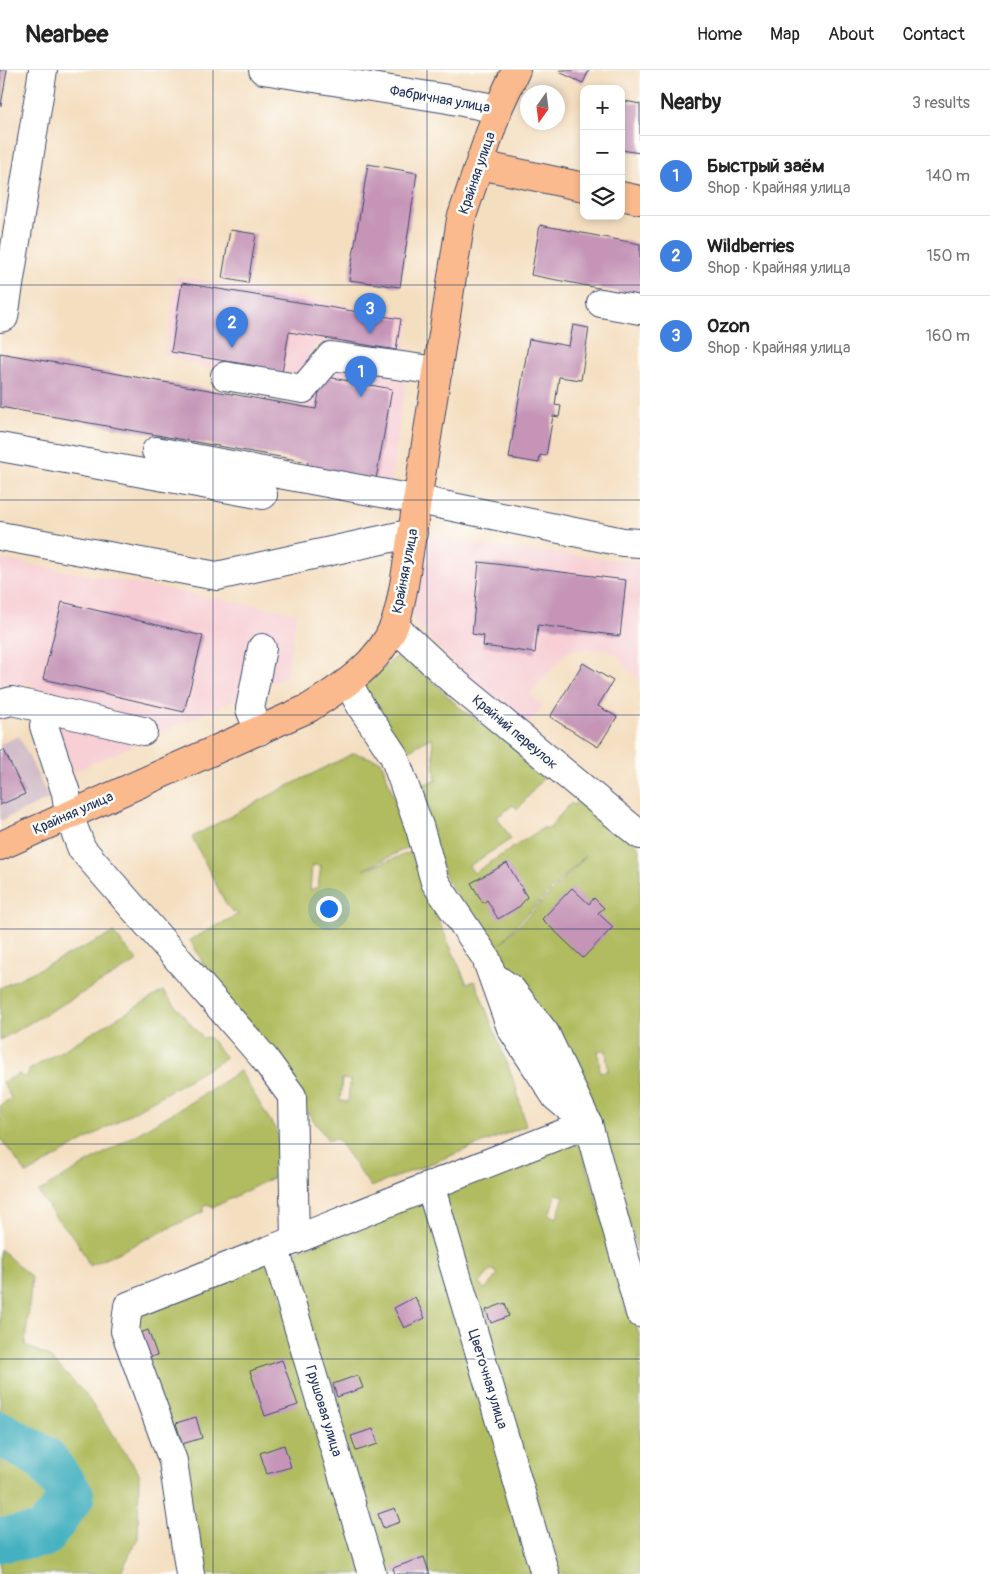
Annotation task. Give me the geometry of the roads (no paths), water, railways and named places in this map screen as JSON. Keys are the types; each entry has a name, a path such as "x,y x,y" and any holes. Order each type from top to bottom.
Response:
{"main road":[{"name":"Крайняя улица","path":"0,846 309,708 348,683 379,653 394,626 414,533 461,219 498,109 516,70"},
{"path":"480,165 580,187"},
{"path":"625,197 640,200"}],"street":[{"path":"0,318 4,317 43,70"},
{"name":"Фабричная улица","path":"263,70 448,99 498,109"},
{"path":"601,303 640,310"},
{"path":"225,376 304,389 331,356 438,371"},
{"path":"0,447 263,495"},
{"path":"156,451 419,500 623,542 640,543"},
{"path":"0,536 217,576 414,533"},
{"name":"Крайний переулок","path":"394,626 452,680 640,835"},
{"path":"260,731 250,709 262,648"},
{"path":"348,683 394,756 420,830 435,882 486,958 511,1028 556,1097 588,1124 640,1313"},
{"path":"0,704 12,701 143,730"},
{"name":"Грушовая улица","path":"47,709 44,726 66,793 69,816 82,849 264,1058 292,1096 295,1149 285,1244 372,1574"},
{"path":"190,1574 173,1461 124,1331 128,1306 588,1124"},
{"name":"Цветочная улица","path":"430,1185 546,1574"}],"waterway":[{"path":"0,1433 45,1459 72,1496 44,1535 0,1540"}],"place":[{"name":"Ozon","path":"370,334"},
{"name":"Wildberries","path":"232,348"},
{"name":"Быстрый заём","path":"361,397"}]}
